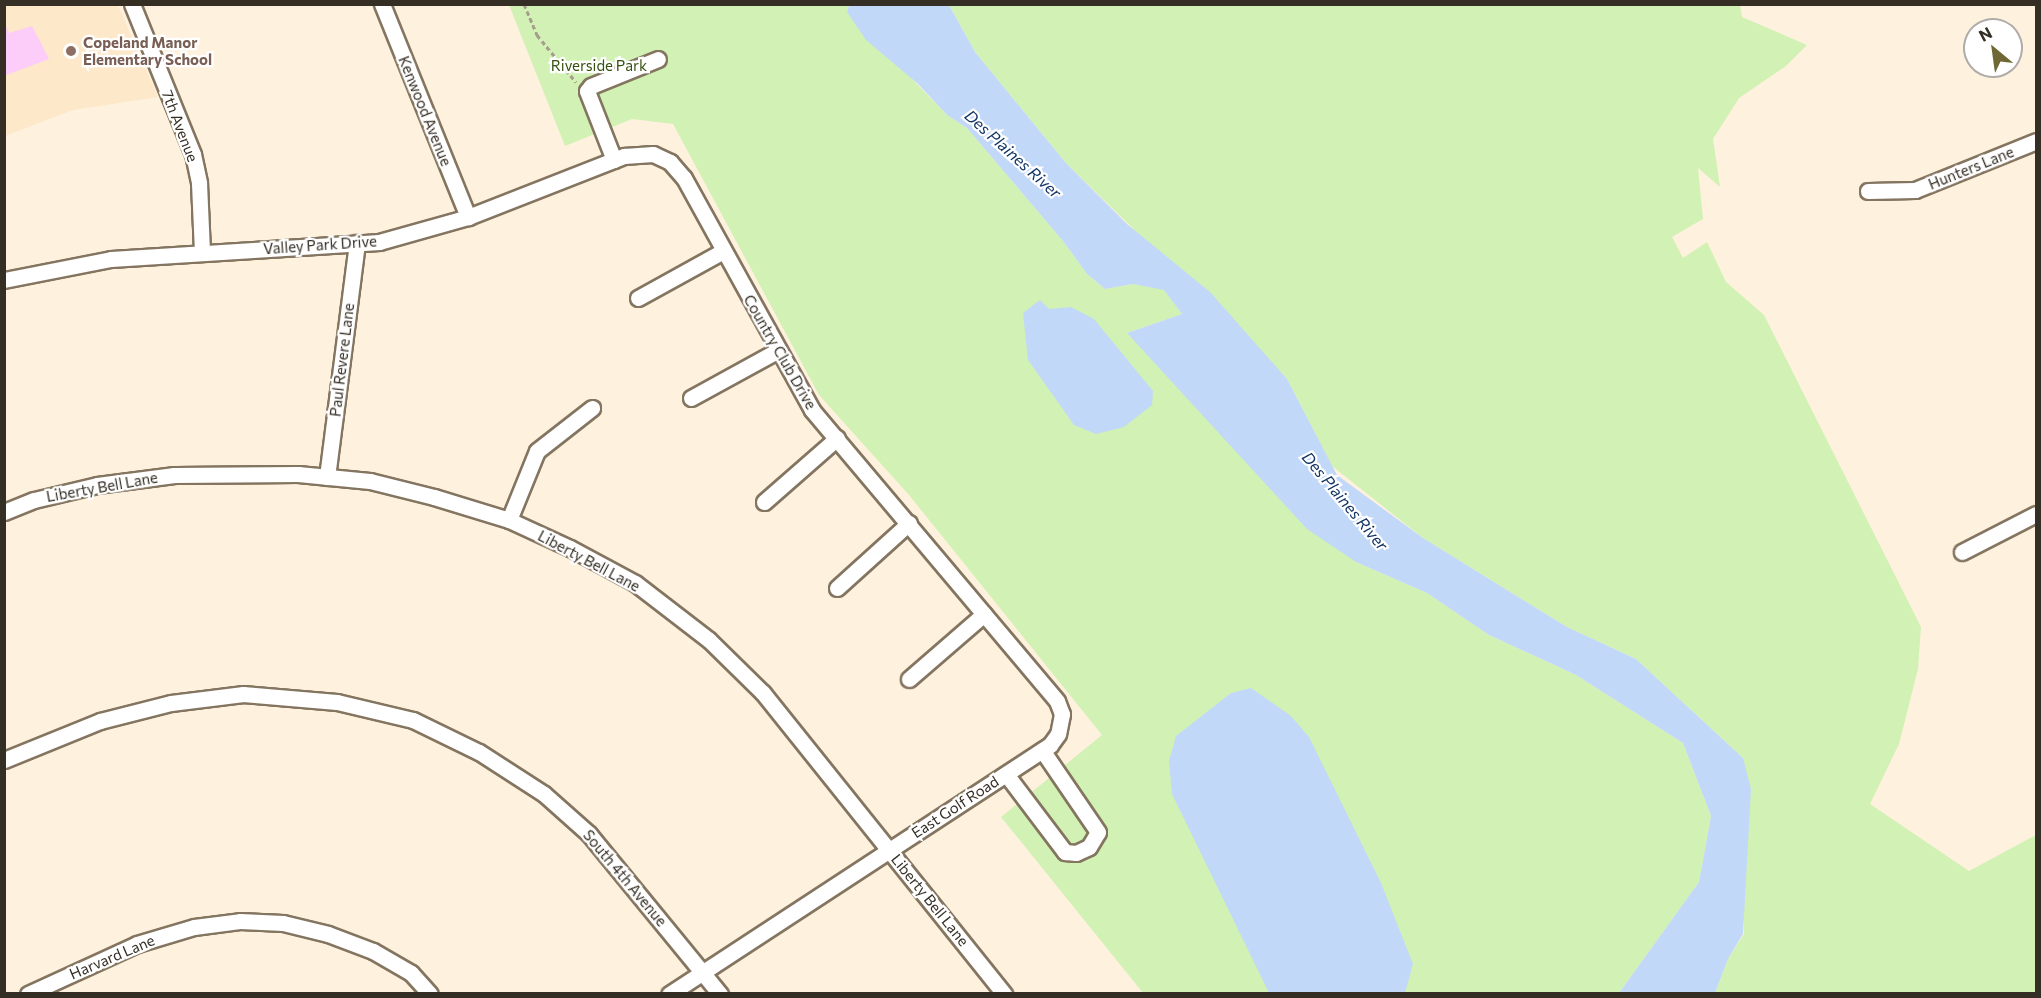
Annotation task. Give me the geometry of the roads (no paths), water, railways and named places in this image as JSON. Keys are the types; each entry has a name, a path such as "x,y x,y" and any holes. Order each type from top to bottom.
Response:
{"street":[{"name":"7th Avenue","path":"132,4 193,154 199,183 202,254"},
{"name":"Kenwood Avenue","path":"382,4 468,217"},
{"path":"619,158 587,91 591,86 658,59"},
{"name":"Hunters Lane","path":"1868,191 1915,190 2037,141"},
{"name":"Country Club Drive","path":"619,158 653,154 670,162 684,178 777,351 812,410 1012,646"},
{"name":"Valley Park Drive","path":"4,280 111,259 357,243 418,234 619,158"},
{"name":"Paul Revere Lane","path":"327,477 357,243"},
{"path":"638,298 723,251"},
{"path":"691,398 777,351"},
{"path":"509,520 537,451 592,408"},
{"path":"764,502 837,438"},
{"name":"Liberty Bell Lane","path":"4,512 34,500 96,485 174,475 235,472 370,481 509,520 634,584 709,640 764,693 1004,993"},
{"path":"1962,552 2037,514"},
{"path":"837,588 909,523"},
{"path":"909,679 984,614"},
{"name":"East Golf Road","path":"669,993 1006,774 1042,750 1058,734 1062,714 1058,702 1012,646"},
{"name":"South 4th Avenue","path":"4,760 100,721 171,703 243,694 337,702 413,720 479,752 553,802 589,834 720,993"},
{"path":"1006,774 1065,852 1076,853 1089,847 1098,832 1042,750"},
{"name":"Harvard Lane","path":"28,993 137,944 194,927 240,921 283,923 328,934 382,957 411,973 430,993"}],"water":[{"name":"Des Plaines River","path":"849,5 949,5 975,52 1065,162 1127,224 1210,292 1287,379 1337,475 1423,538 1567,627 1636,659 1743,758 1751,789 1743,934 1728,959 1715,993 1619,993 1699,882 1711,816 1683,743 1576,675 1489,635 1427,593 1356,562 1307,529 1127,333 1182,314 1164,290 1133,284 1105,289 1087,274 1063,241 967,128 947,115 918,84 866,40 847,12"},
{"path":"1040,300 1049,309 1071,307 1094,319 1153,391 1152,405 1124,427 1096,434 1074,425 1028,360 1023,313"},
{"path":"1251,688 1291,716 1309,737 1381,883 1413,964 1405,993 1269,993 1172,794 1169,761 1176,736 1231,693"}],"place":[{"name":"Copeland Manor Elementary School","path":"71,51"}],"park label":[{"name":"Riverside Park","path":"599,66"}]}
